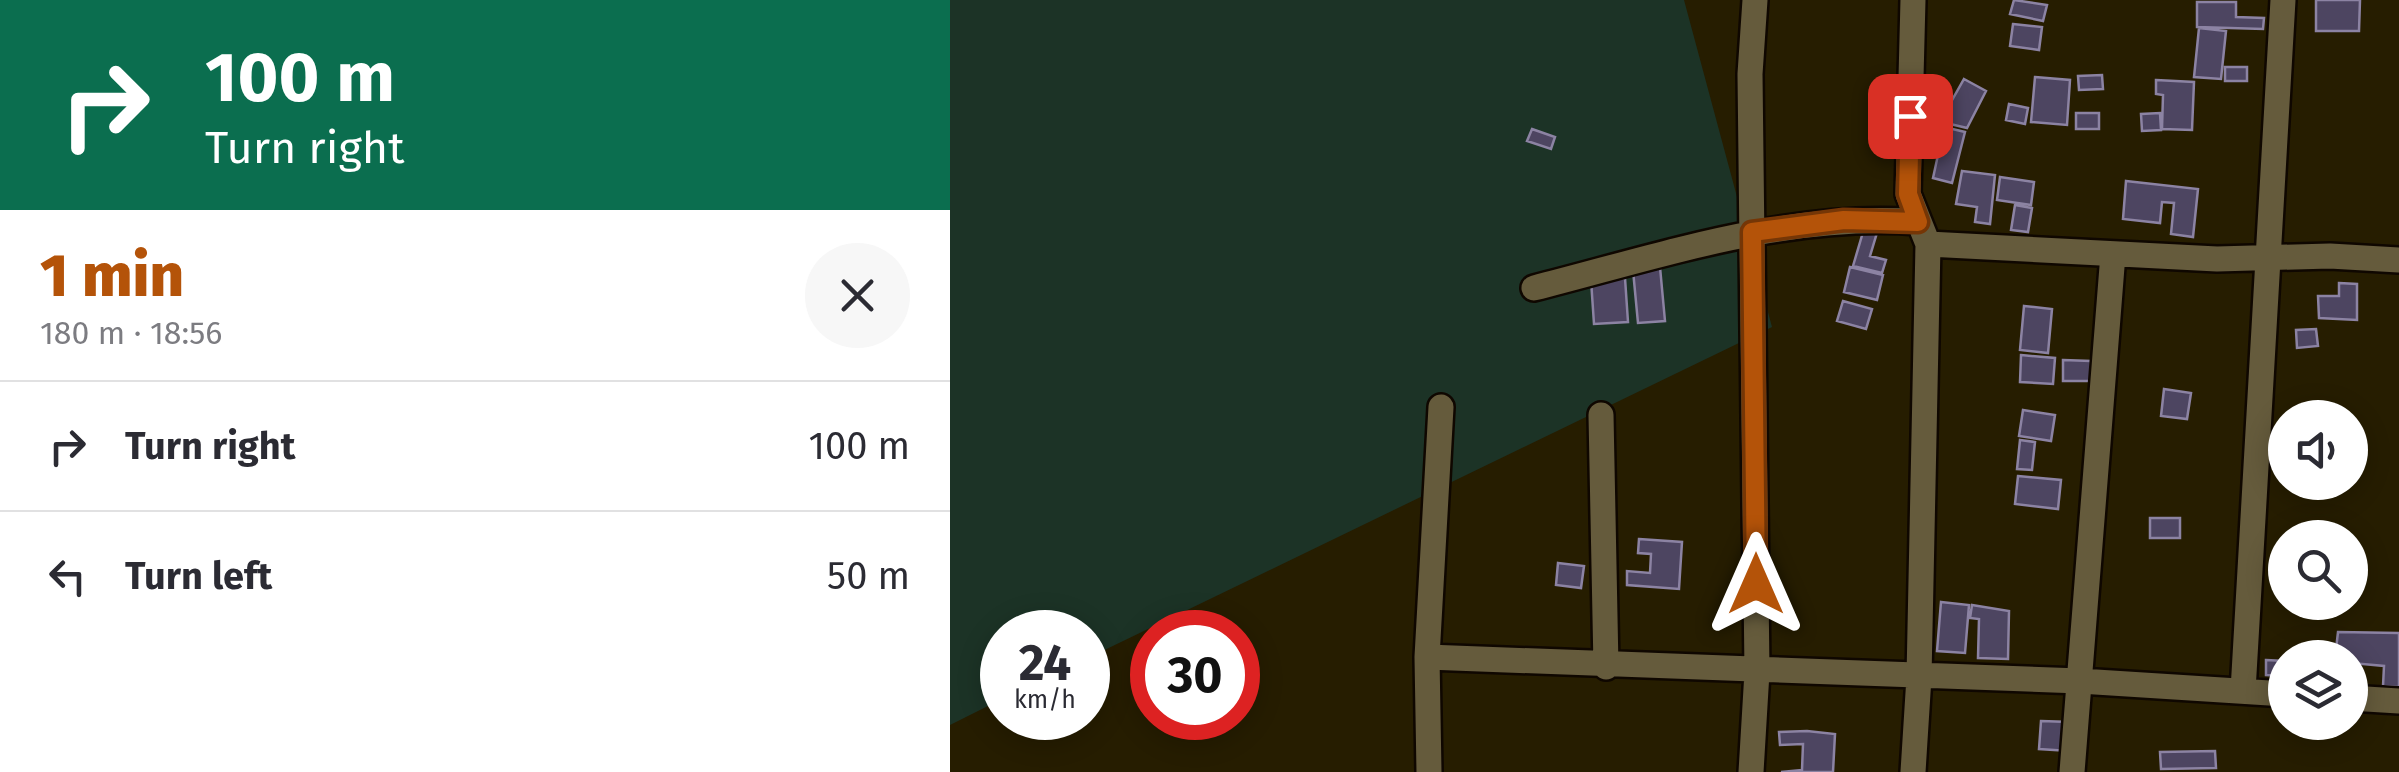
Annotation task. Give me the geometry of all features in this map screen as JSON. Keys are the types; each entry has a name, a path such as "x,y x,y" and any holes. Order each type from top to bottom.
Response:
{"street":[{"path":"1752,772 1758,672 1750,74 1755,0"},
{"path":"1913,0 1908,194 1923,233 1920,677 1913,772"},
{"path":"2242,692 2283,0"},
{"path":"1534,288 1752,232 1844,220 2113,254 2399,260"},
{"path":"2072,772 2113,254"},
{"path":"1429,772 1427,657 1442,407"},
{"path":"1602,415 1606,667"},
{"path":"1427,657 1606,667 2080,682 2268,693"},
{"path":"2368,699 2399,701"}],"green space":[{"path":"950,0 1684,0 1772,327 1187,610 1130,610 1130,638 1110,647 1110,610 980,610 980,710 950,725"}],"building":[{"path":"2014,0 2047,5 2043,21 2010,14"},
{"path":"2316,0 2360,0 2359,31 2316,31"},
{"path":"2197,2 2236,2 2236,17 2264,18 2263,29 2197,27"},
{"path":"2013,24 2042,27 2039,50 2010,46"},
{"path":"2199,28 2226,31 2221,79 2194,77"},
{"path":"2225,67 2247,67 2247,81 2225,81"},
{"path":"2102,75 2103,89 2079,90 2078,76"},
{"path":"2035,77 2070,80 2067,125 2031,122"},
{"path":"1964,79 1986,91 1967,128 1925,118 1928,104 1947,109"},
{"path":"2156,80 2194,82 2192,130 2162,129 2163,95 2156,94"},
{"path":"2009,104 2028,108 2025,124 2006,120"},
{"path":"2076,113 2099,113 2099,129 2076,129"},
{"path":"2160,113 2161,130 2142,131 2141,114"},
{"path":"1927,123 1965,132 1952,183 1933,178 1938,155 1923,154"},
{"path":"1532,129 1555,137 1551,149 1527,141"},
{"path":"1962,171 1995,175 1990,224 1975,222 1977,207 1956,204"},
{"path":"2000,177 2034,182 2031,205 1997,200"},
{"path":"2126,181 2198,189 2193,237 2171,234 2174,203 2162,202 2160,223 2123,219"},
{"path":"2015,205 2032,208 2028,232 2011,230"},
{"path":"1866,222 1879,226 1870,256 1886,260 1882,273 1853,266"},
{"path":"1660,267 1665,321 1638,323 1633,270"},
{"path":"1850,267 1883,275 1877,300 1844,292"},
{"path":"1625,278 1628,322 1594,324 1591,280"},
{"path":"2339,283 2357,284 2357,320 2319,318 2318,296 2339,296"},
{"path":"1843,301 1872,309 1866,329 1837,321"},
{"path":"2024,306 2052,309 2048,353 2020,350"},
{"path":"2316,329 2318,346 2297,348 2296,330"},
{"path":"2021,355 2055,358 2053,384 2020,382"},
{"path":"2063,360 2091,361 2091,381 2063,381"},
{"path":"2164,389 2191,393 2187,419 2161,416"},
{"path":"2023,410 2055,415 2051,441 2019,436"},
{"path":"2020,440 2035,442 2032,470 2017,469"},
{"path":"2018,476 2061,480 2058,509 2015,504"},
{"path":"2150,518 2180,518 2180,538 2150,538"},
{"path":"1639,539 1682,542 1679,589 1627,585 1627,571 1650,573 1651,554 1638,553"},
{"path":"1558,563 1584,566 1581,588 1556,585"},
{"path":"1941,602 1969,605 1965,653 1937,651"},
{"path":"1972,605 2009,611 2008,659 1978,658 1979,619 1970,618"},
{"path":"2338,632 2399,633 2399,687 2383,686 2384,666 2368,664 2368,640 2337,640"},
{"path":"2041,721 2070,722 2069,751 2039,749"},
{"path":"1779,732 1835,734 1833,772 1781,772 1802,770 1803,744 1780,745"},
{"path":"2215,751 2216,768 2161,769 2160,752"}],"route":[{"path":"1756,584 1752,232 1844,220 1918,222 1908,194 1910,116"}]}
